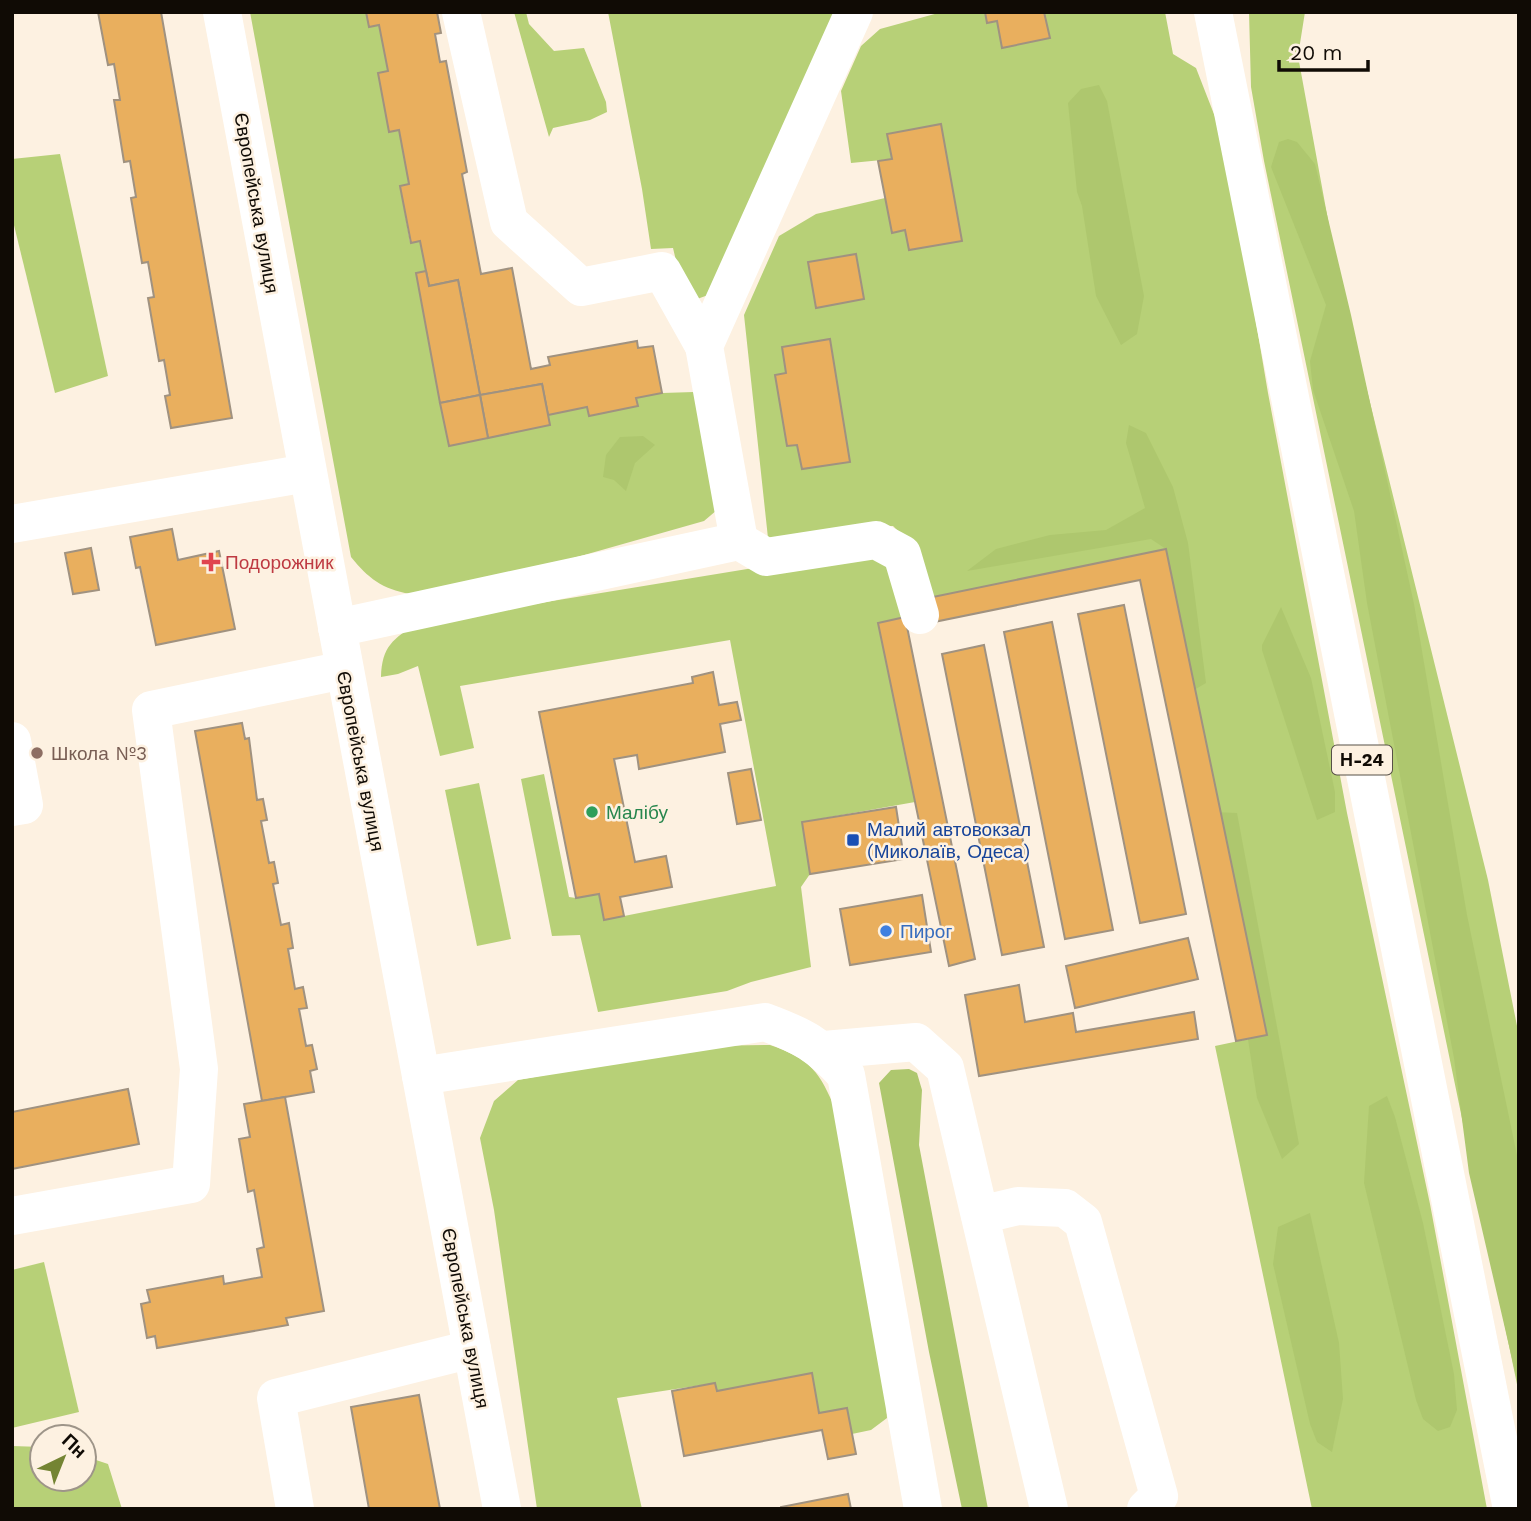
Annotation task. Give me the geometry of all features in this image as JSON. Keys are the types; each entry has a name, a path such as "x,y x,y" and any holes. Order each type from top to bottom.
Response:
{"street":[{"name":"Європейська вулиця","path":"222,12 502,1509"},
{"path":"461,12 509,222 581,287 663,271 704,346 739,541"},
{"path":"704,346 855,12"},
{"name":"Н-24","path":"1213,12 1512,1509"},
{"path":"12,524 307,473"},
{"path":"337,628 739,541 766,557 876,540 902,554 920,615"},
{"path":"12,1216 191,1184 199,1069 151,710 344,670"},
{"path":"12,741 24,805 12,807"},
{"path":"421,1076 765,1022 794,1033 824,1050 846,1075 923,1509"},
{"path":"824,1050 916,1042 945,1068 1049,1509"},
{"path":"980,1215 1018,1206 1065,1208 1083,1222 1159,1496 1146,1509"},
{"path":"295,1509 276,1398 472,1349"}],"green space":[{"path":"250,12 366,12 369,27 379,25 388,71 378,73 389,132 399,130 409,184 400,186 410,242 420,241 426,271 416,274 449,446 550,425 548,415 587,407 589,415 637,406 636,398 662,393 694,392 717,510 704,521 563,561 410,594 384,586 357,564 351,557"},
{"path":"514,12 526,12 529,24 554,51 584,48 606,102 607,112 590,120 553,128 549,137"},
{"path":"608,12 841,12 711,294 686,303 673,248 651,249"},
{"path":"942,12 985,12 987,22 997,21 1002,48 1049,38 1044,12 1165,12 1173,54 1196,68 1226,145 1268,393 1347,813 1430,1204 1487,1509 1312,1509 1215,1046 1267,1035 1166,549 928,598 910,543 893,526 865,526 768,538 744,315 779,236 816,214 885,198 892,232 905,230 909,250 962,240 941,125 888,134 892,159 851,163 841,91 861,46 880,29"},
{"path":"1249,12 1305,12 1298,56 1337,269 1488,880 1519,1036 1519,1394 1264,161 1251,87"},
{"path":"1099,85 1107,101 1144,296 1137,334 1121,345 1096,296 1082,206 1077,192 1068,103 1081,89"},
{"path":"1288,139 1297,142 1315,164 1351,315 1414,604 1467,915 1519,1165 1519,1389 1469,1173 1454,1058 1367,603 1354,511 1313,390 1310,361 1326,305 1271,167 1279,142"},
{"path":"60,154 108,376 55,393 12,217 12,159"},
{"path":"1129,425 1146,433 1173,487 1188,543 1206,683 1189,693 1166,549 1151,539 967,571 996,549 1050,535 1106,530 1145,508 1126,443"},
{"path":"643,436 655,445 635,463 626,491 614,480 603,477 606,455 620,437"},
{"path":"850,552 895,564 905,617 878,624 915,802 802,822 810,874 801,887 811,967 727,991 598,1012 580,935 552,936 521,779 544,774 569,897 599,894 604,920 776,886 730,640 460,686 474,748 440,756 418,666 381,677 387,651 396,639 418,623"},
{"path":"1281,607 1311,678 1335,792 1335,812 1317,820 1262,650"},
{"path":"479,783 511,939 477,946 445,790"},
{"path":"1213,812 1237,813 1299,1144 1282,1159 1257,1098"},
{"path":"770,1045 795,1056 812,1069 825,1086 836,1111 887,1418 871,1430 852,1434 819,1413 812,1373 717,1391 715,1383 617,1398 642,1509 537,1509 494,1210 480,1138 494,1101 518,1080 703,1046"},
{"path":"909,1069 917,1073 922,1090 919,1145 988,1509 962,1509 929,1352 879,1083 891,1070"},
{"path":"1387,1096 1423,1223 1454,1374 1457,1410 1450,1427 1438,1431 1423,1419 1416,1400 1364,1183 1369,1106"},
{"path":"1310,1213 1339,1343 1343,1399 1332,1452 1317,1442 1310,1424 1273,1264 1278,1227"},
{"path":"44,1262 79,1412 12,1428 12,1270"},
{"path":"12,1446 28,1447 28,1493 98,1493 98,1461 108,1464 122,1509 12,1509"}],"building":[{"path":"98,12 161,12 232,418 171,428 165,396 170,395 164,360 159,361 148,298 154,297 148,262 142,263 131,198 136,197 130,161 124,162 114,100 120,100 114,64 108,65"},
{"path":"366,12 437,12 441,33 435,34 440,62 446,61 467,172 462,174 481,274 512,268 531,369 550,365 548,357 637,341 638,348 653,346 662,393 636,398 638,406 589,416 587,407 548,415 542,384 480,395 458,280 429,286 420,241 411,243 400,186 409,184 399,130 389,132 378,73 388,71 379,25 369,27"},
{"path":"985,12 1044,12 1050,38 1002,48 997,21 987,23"},
{"path":"941,124 962,241 909,250 905,230 892,233 878,161 892,159 887,134"},
{"path":"856,254 864,299 816,308 808,262"},
{"path":"426,271 429,286 458,280 480,395 440,403 416,273"},
{"path":"830,339 850,462 802,469 797,445 787,446 775,375 786,373 782,347"},
{"path":"542,384 550,425 488,438 480,395"},
{"path":"480,395 488,438 449,446 440,403"},
{"path":"172,529 178,560 219,551 235,629 156,645 140,567 136,568 130,537"},
{"path":"91,548 99,590 73,594 65,553"},
{"path":"1166,549 1267,1035 1236,1041 1140,580 934,622 928,598"},
{"path":"1124,605 1186,914 1140,923 1078,614"},
{"path":"905,617 975,959 949,966 878,623"},
{"path":"1052,622 1113,930 1065,939 1004,632"},
{"path":"984,645 1044,947 1002,955 942,654"},
{"name":"Малібу","path":"713,672 719,705 737,702 741,720 720,724 725,752 639,769 637,755 614,759 635,862 666,856 672,887 620,897 624,916 604,920 599,894 576,898 539,712 693,683 692,677"},
{"path":"242,723 245,739 249,738 257,800 263,799 267,820 261,821 269,863 274,862 278,883 273,884 281,925 289,923 293,948 288,949 295,989 303,987 307,1008 299,1009 306,1046 312,1045 317,1069 310,1071 314,1092 262,1101 195,731"},
{"path":"751,769 761,820 737,824 728,773"},
{"name":"Малий автовокзал (Миколаїв, Одеса)","path":"896,807 904,859 810,874 802,822"},
{"name":"Пирог","path":"922,895 931,952 850,965 840,909"},
{"path":"1188,938 1198,979 1075,1008 1066,966"},
{"path":"1019,985 1025,1022 1073,1013 1076,1032 1194,1012 1198,1039 979,1076 965,995"},
{"path":"128,1089 139,1144 12,1169 12,1112"},
{"path":"285,1097 324,1311 286,1318 288,1325 157,1348 155,1336 147,1338 141,1304 150,1302 147,1290 223,1276 224,1284 262,1277 257,1249 264,1247 254,1190 248,1192 239,1139 250,1137 244,1104"},
{"path":"812,1373 819,1413 847,1408 856,1454 828,1459 822,1430 684,1456 672,1391 715,1383 717,1391"},
{"path":"419,1395 440,1509 369,1509 351,1407"},
{"path":"848,1494 851,1509 781,1509 781,1507"}],"place":[{"name":"Подорожник","path":"211,562"},
{"name":"Школа №3","path":"37,753"},
{"name":"Малібу","path":"592,812"},
{"name":"Малий автовокзал (Миколаїв, Одеса)","path":"853,840"},
{"name":"Пирог","path":"886,931"}]}
